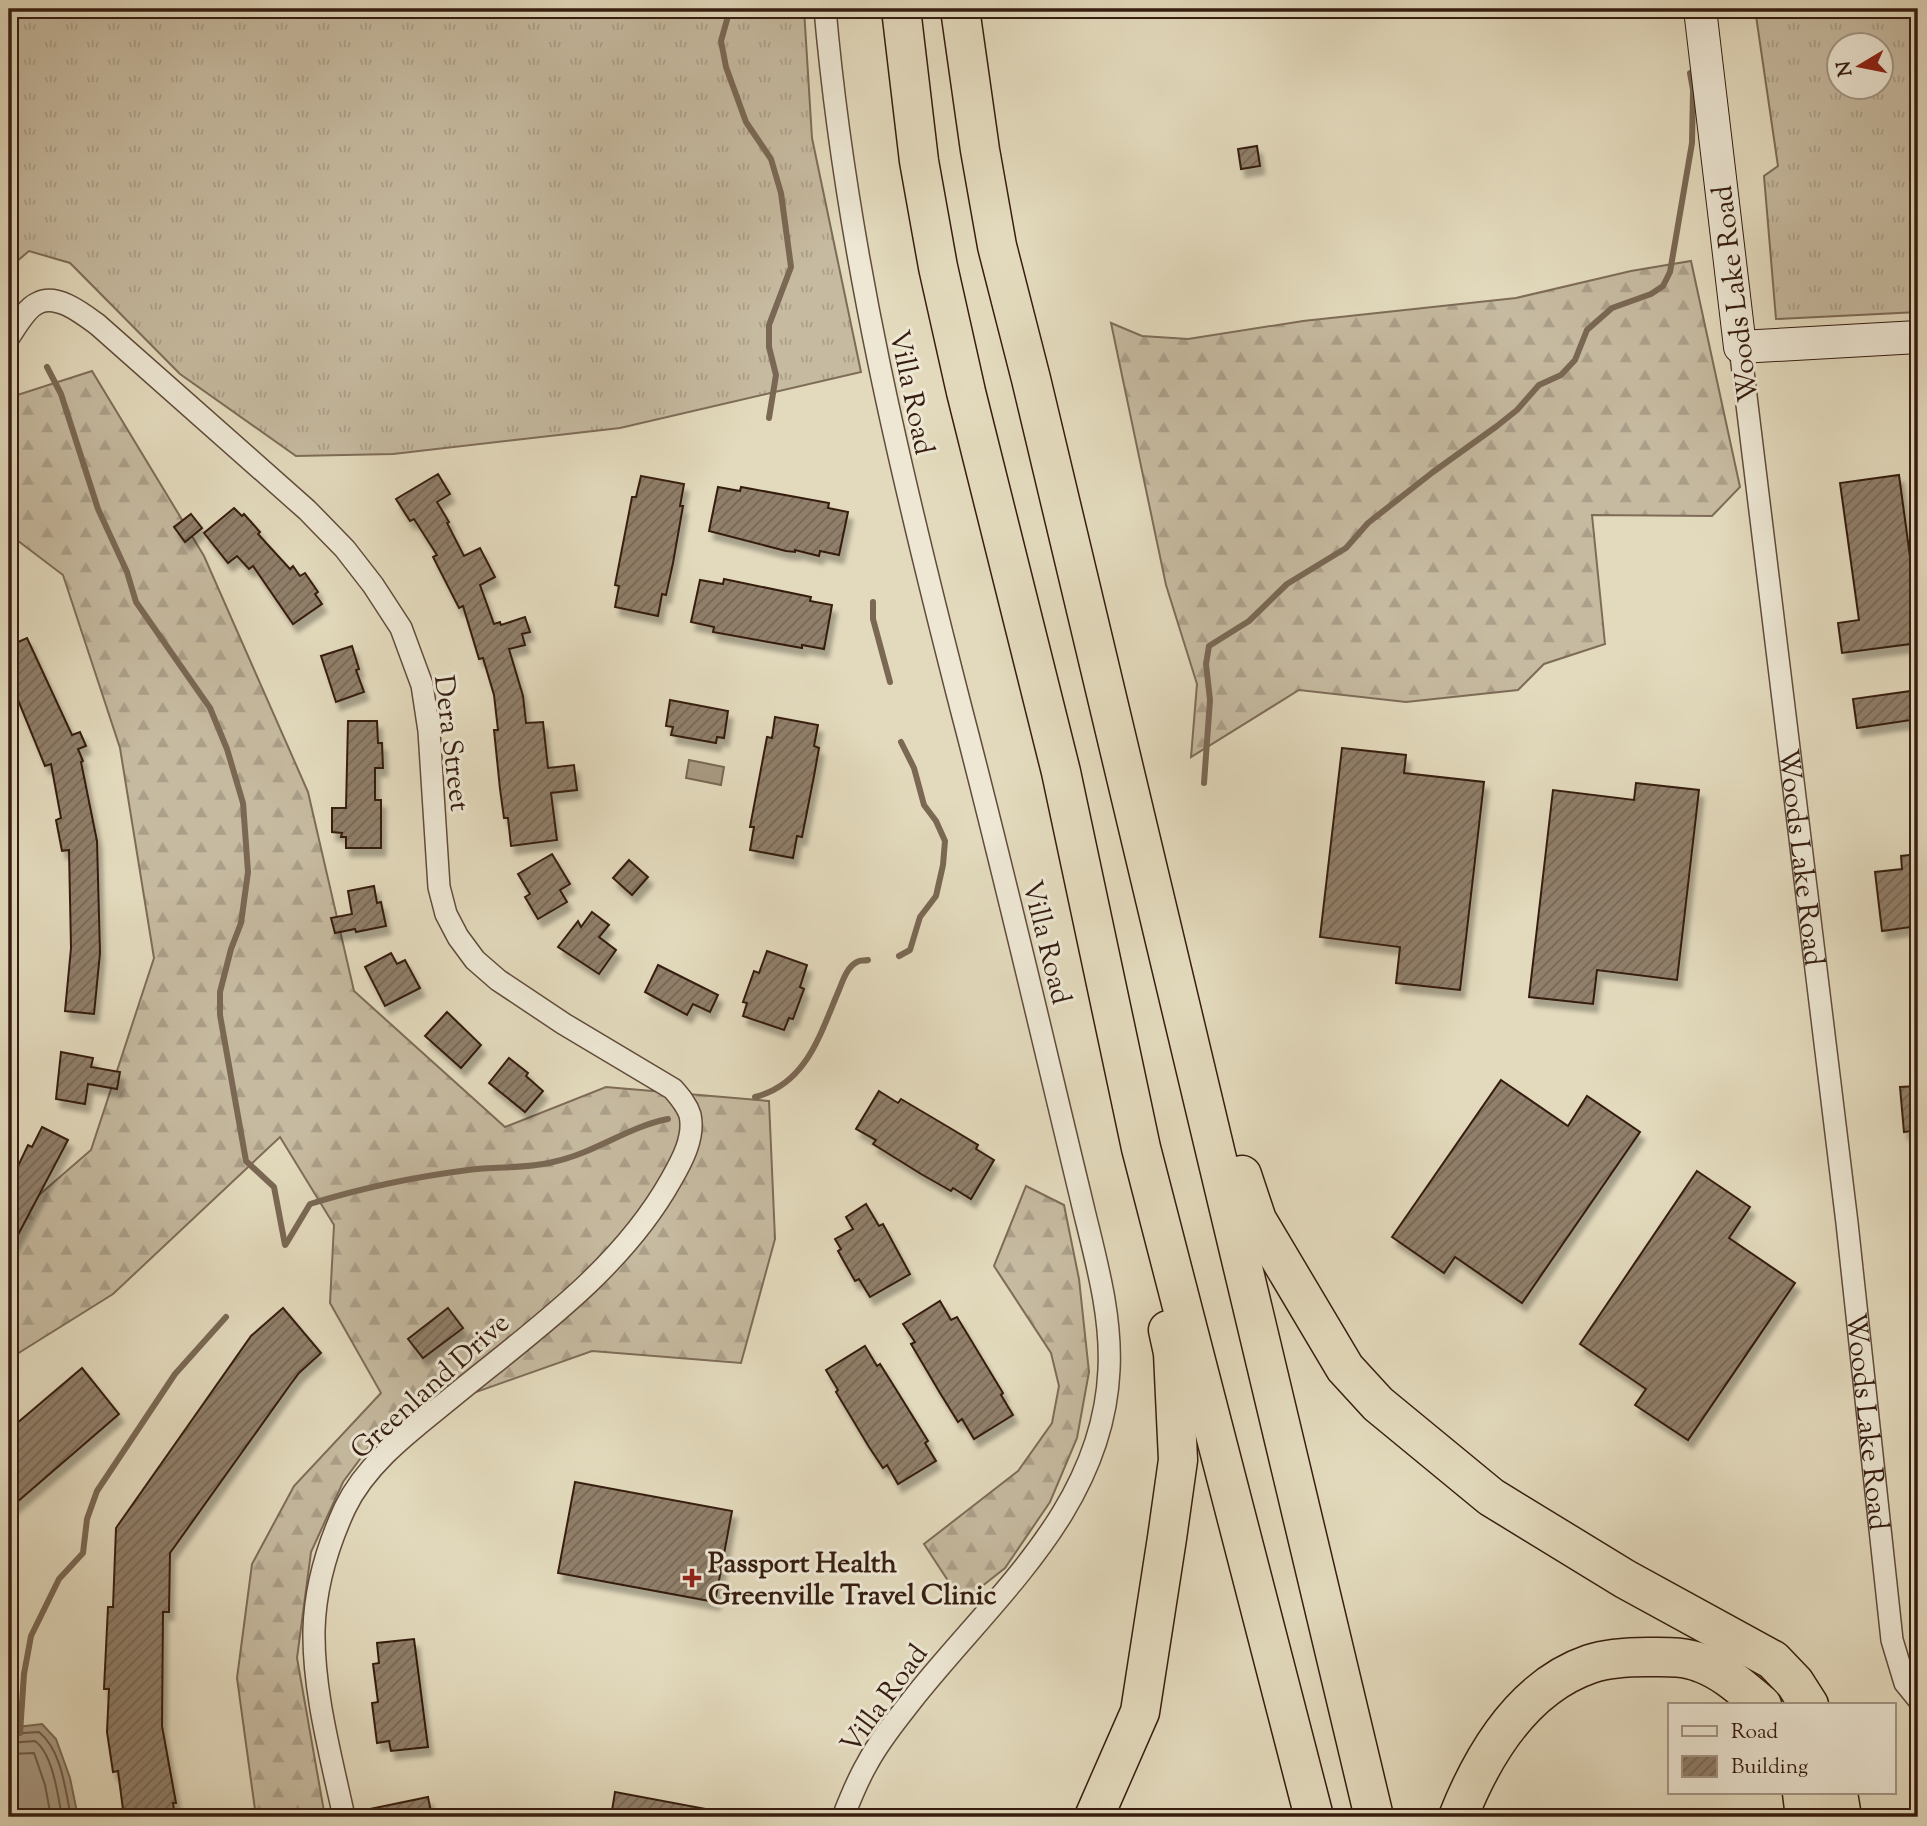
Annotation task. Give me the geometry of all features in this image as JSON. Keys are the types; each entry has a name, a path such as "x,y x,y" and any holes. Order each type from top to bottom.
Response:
{"highway":[{"path":"901,9 919,161 938,267 1061,772 1141,1148 1314,1817"},
{"path":"960,9 980,150 998,246 1374,1817"},
{"path":"1175,986 1257,1220 1345,1368 1378,1404 1491,1497 1625,1579 1773,1660 1795,1683 1808,1703"},
{"path":"1094,1817 1140,1712 1178,1460 1173,1353 1164,1310 1141,1148"},
{"path":"1458,1817 1488,1754 1520,1711 1548,1685 1590,1664 1642,1657 1679,1657 1702,1663 1759,1703"},
{"path":"1802,1794 1805,1817"},
{"path":"1838,1794 1842,1817"}],"street":[{"name":"Villa Road","path":"825,9 854,244 870,326 926,570 1082,1198 1104,1301 1109,1340 1105,1410 1096,1446 1071,1502 1055,1529 890,1729 867,1763 844,1817"},
{"name":"Woods Lake Road","path":"1700,9 1845,1210 1892,1640 1905,1683 1918,1699"},
{"name":"Dera Street","path":"9,337 38,302 52,301 80,312 307,510 345,549 401,628 422,685 429,731 439,887 446,914 458,937 475,960 498,980 564,1024 673,1089"},
{"path":"1740,347 1918,337"},
{"name":"Greenland Drive","path":"344,1817 316,1677 314,1629 318,1586 330,1545 347,1505 366,1477 388,1452 578,1293 641,1225 682,1161 691,1133 690,1115 685,1103 673,1089"}],"green space":[{"path":"9,9 804,9 812,138 861,372 620,428 393,454 296,456 180,374 70,263 29,251 9,268"},
{"path":"1755,9 1918,9 1918,312 1776,319 1764,176 1778,166"},
{"path":"1691,261 1740,487 1712,516 1592,515 1605,644 1544,664 1518,690 1406,702 1299,690 1191,757 1197,684 1166,585 1111,323 1142,336 1188,339 1303,321 1516,298 1631,271"},
{"path":"92,371 204,556 308,792 354,991 505,1127 606,1087 769,1101 775,1239 741,1363 592,1351 386,1424 343,1482 311,1552 297,1658 325,1817 256,1817 237,1678 252,1564 294,1486 381,1393 330,1303 334,1225 280,1137 113,1294 9,1359 9,1221 91,1150 154,958 120,748 63,575 9,534 11,397"},
{"path":"1026,1186 1064,1205 1079,1279 1089,1372 1077,1438 1050,1502 1005,1568 962,1602 924,1544 1018,1471 1052,1423 1059,1386 1051,1353 994,1266"}],"water":[{"path":"689,760 724,767 721,785 686,778"},
{"path":"42,1724 56,1739 70,1778 78,1817 9,1817 9,1728"}],"building":[{"path":"1257,146 1260,166 1241,169 1238,149"},
{"path":"438,474 450,494 437,502 464,556 480,548 495,577 480,585 494,624 500,622 501,625 525,617 530,632 522,634 525,645 509,649 523,696 526,723 543,722 548,768 574,765 577,790 551,793 557,840 511,846 508,818 504,818 500,789 494,730 498,730 494,695 483,658 479,659 463,606 459,608 433,557 437,555 414,519 410,521 396,499"},
{"path":"1899,475 1918,616 1918,643 1842,653 1838,623 1859,620 1840,483"},
{"path":"641,476 684,484 673,563 666,595 662,594 658,616 615,607 619,586 615,585 632,497 636,497"},
{"path":"718,487 740,491 741,487 829,503 828,508 848,512 839,555 820,551 819,556 795,550 786,551 709,531"},
{"path":"234,508 242,516 244,514 290,569 293,566 300,576 305,573 318,592 315,594 322,604 293,624 253,566 249,569 237,556 228,563 204,533"},
{"path":"191,514 202,528 185,542 174,527"},
{"path":"724,579 811,597 810,601 832,605 824,649 802,645 802,648 713,632 714,627 691,622 700,580 723,584"},
{"path":"27,638 72,735 80,732 86,746 78,749 83,761 81,762 97,841 100,953 94,1014 65,1011 71,948 69,850 62,851 56,820 61,818 51,764 45,766 9,678 9,646"},
{"path":"352,646 359,669 356,670 364,692 336,702 321,656"},
{"path":"1918,690 1918,719 1857,728 1853,699"},
{"path":"670,700 728,711 724,738 717,737 716,743 671,735 673,727 666,726"},
{"path":"775,717 818,725 814,746 819,748 814,776 802,837 797,836 793,858 750,850 754,827 750,827 767,737 772,738"},
{"path":"348,721 377,721 378,743 382,743 383,768 375,768 375,800 381,800 381,848 346,848 346,837 341,837 342,833 332,832 332,808 346,808"},
{"path":"1342,748 1406,755 1404,773 1484,782 1460,990 1396,983 1400,947 1320,937"},
{"path":"1636,783 1699,790 1677,980 1597,970 1593,1004 1529,997 1553,790 1634,800"},
{"path":"552,854 570,884 560,890 567,902 538,919 525,897 530,894 518,874"},
{"path":"1918,854 1918,926 1882,931 1875,872 1902,869 1901,856"},
{"path":"629,860 648,877 632,895 613,878"},
{"path":"374,886 377,903 381,902 386,926 335,933 331,918 352,914 348,891"},
{"path":"592,912 609,925 599,937 616,950 599,974 558,947 578,921 581,927"},
{"path":"767,951 807,965 800,987 804,989 793,1019 789,1018 784,1030 743,1016 747,1003 743,1002 754,971 759,973"},
{"path":"391,953 397,964 405,960 420,988 385,1006 365,967"},
{"path":"658,965 718,995 710,1012 693,1004 687,1015 645,992"},
{"path":"447,1012 481,1045 461,1068 425,1036"},
{"path":"61,1052 93,1058 91,1067 120,1072 117,1089 88,1084 85,1104 56,1099"},
{"path":"509,1058 528,1073 526,1076 543,1091 525,1112 489,1083"},
{"path":"1501,1080 1568,1126 1587,1096 1640,1132 1522,1303 1455,1257 1444,1273 1392,1237"},
{"path":"1918,1086 1918,1130 1904,1132 1900,1087"},
{"path":"879,1091 898,1103 901,1099 950,1128 978,1145 976,1149 994,1160 971,1199 921,1174 873,1144 876,1140 856,1129"},
{"path":"42,1127 68,1140 9,1252 9,1185 28,1145 32,1147"},
{"path":"1697,1171 1750,1207 1729,1238 1795,1283 1688,1440 1635,1405 1646,1389 1580,1344"},
{"path":"866,1204 879,1226 883,1224 910,1274 870,1297 859,1279 855,1281 838,1251 841,1249 835,1239 853,1229 846,1217"},
{"path":"940,1301 951,1320 957,1317 1003,1393 1001,1395 1013,1415 974,1439 962,1419 958,1422 940,1393 911,1344 915,1342 903,1324"},
{"path":"283,1308 321,1353 299,1373 170,1553 169,1612 163,1612 162,1726 176,1803 173,1803 175,1817 124,1817 118,1771 113,1772 107,1732 109,1689 104,1689 108,1607 113,1607 116,1528 251,1336"},
{"path":"448,1308 463,1328 423,1358 408,1339"},
{"path":"865,1346 877,1366 880,1364 928,1441 925,1443 936,1461 898,1484 887,1465 883,1468 869,1447 826,1370"},
{"path":"82,1368 119,1414 9,1509 9,1430"},
{"path":"575,1482 732,1511 715,1602 558,1573"},
{"path":"414,1639 428,1747 391,1751 389,1741 377,1743 372,1703 378,1702 373,1664 379,1663 377,1643"},
{"path":"615,1792 706,1809 705,1817 611,1817"},
{"path":"428,1797 432,1817 366,1817 365,1810"}],"waterway":[{"path":"730,9 721,41 726,67 746,122 771,159 781,193 791,267 769,325 769,347 776,375 769,418"},
{"path":"1204,783 1210,700 1206,664 1209,646 1249,621 1287,584 1346,548 1368,523 1517,410 1539,385 1561,375 1575,360 1587,330 1612,308 1651,294 1663,286 1670,272 1692,143 1693,90 1690,73"},
{"path":"47,367 61,394 98,509 127,572 136,602 210,708 227,749 243,803 248,872 241,923 220,992 220,1015 246,1161 274,1187 285,1245"},
{"path":"873,602 873,619 890,682"},
{"path":"899,956 910,950 920,917 936,896 945,841 936,821 924,805 914,768 901,742"},
{"path":"755,1097 773,1090 799,1069 818,1040 848,970 858,961 868,960"},
{"path":"286,1244 310,1204 368,1188 428,1176 553,1162 668,1119"},
{"path":"20,1733 24,1674 31,1636 59,1579 83,1553 87,1519 97,1491 175,1374 226,1317"}],"place":[{"name":"Passport Health Greenville Travel Clinic","path":"692,1578"}]}
